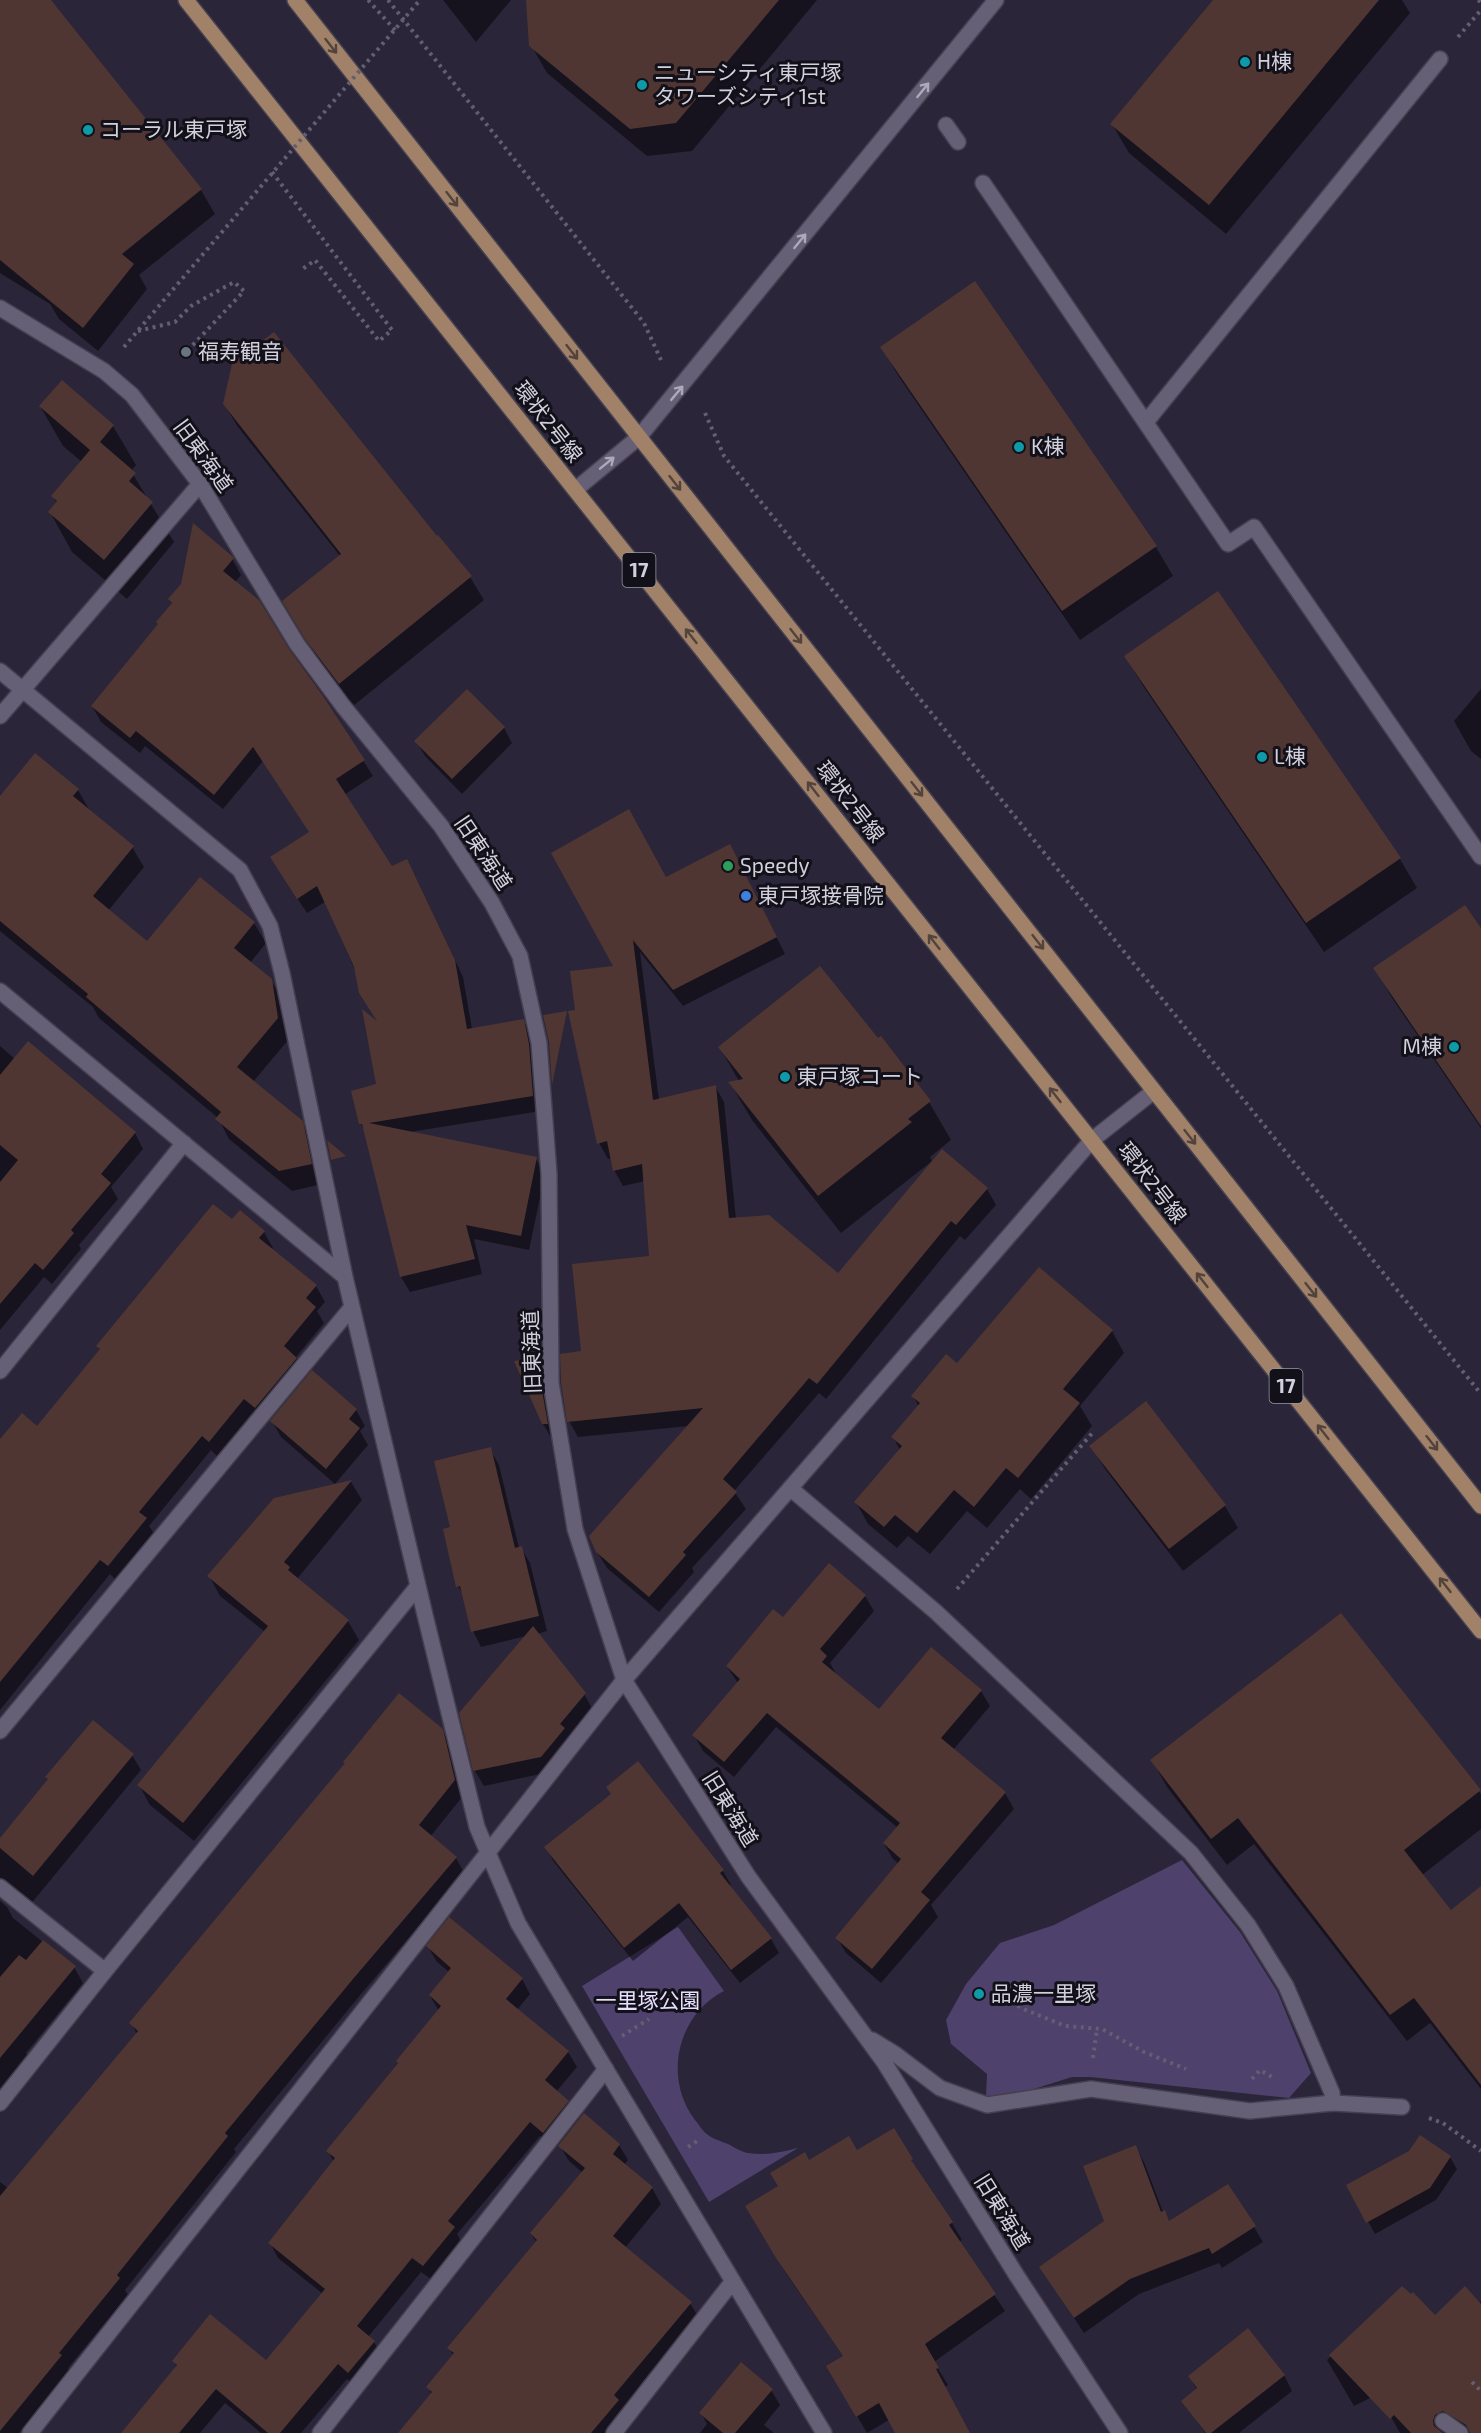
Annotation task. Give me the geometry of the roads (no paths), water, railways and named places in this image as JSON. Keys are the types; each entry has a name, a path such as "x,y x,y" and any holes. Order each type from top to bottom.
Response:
{"main road":[{"name":"環状2号線","path":"186,0 1481,1631"},
{"path":"295,0 1481,1506"}],"street":[{"path":"575,490 639,437 996,0"},
{"path":"1146,422 1440,59"},
{"path":"945,125 958,142"},
{"path":"983,183 1228,544 1254,527 1481,857"},
{"name":"旧東海道","path":"0,308 104,371 132,395 201,484 297,644 343,706 441,826 492,903 520,956 539,1043 549,1174 551,1383 575,1529 624,1680 748,1876 884,2062 1017,2276 1120,2433"},
{"path":"0,716 201,484"},
{"path":"0,671 240,870 270,926 345,1277 477,1827 518,1923 824,2433"},
{"path":"0,991 345,1277"},
{"path":"30,2433 624,1680 1092,1140 1154,1091"},
{"path":"0,1371 184,1143"},
{"path":"0,1731 352,1307"},
{"path":"790,1488 936,1612 1191,1853 1248,1925 1286,1986 1332,2093 1333,2103"},
{"path":"0,2103 418,1586"},
{"path":"0,1887 105,1971"},
{"path":"862,2034 895,2054 940,2088 987,2105 1091,2089 1250,2111 1333,2103 1402,2107"},
{"path":"320,2433 606,2069"},
{"path":"614,2433 733,2281"},
{"path":"1443,2421 1461,2433"}],"place":[{"name":"H棟","path":"1245,62"},
{"name":"ニューシティ東戸塚 タワーズシティ1st","path":"642,85"},
{"name":"コーラル東戸塚","path":"88,130"},
{"name":"福寿観音","path":"186,352"},
{"name":"K棟","path":"1019,447"},
{"name":"L棟","path":"1262,757"},
{"name":"Speedy","path":"728,866"},
{"name":"東戸塚接骨院","path":"746,896"},
{"name":"M棟","path":"1454,1047"},
{"name":"東戸塚コート","path":"785,1077"},
{"name":"品濃一里塚","path":"979,1994"}],"park label":[{"name":"一里塚公園","path":"648,2001"}]}
